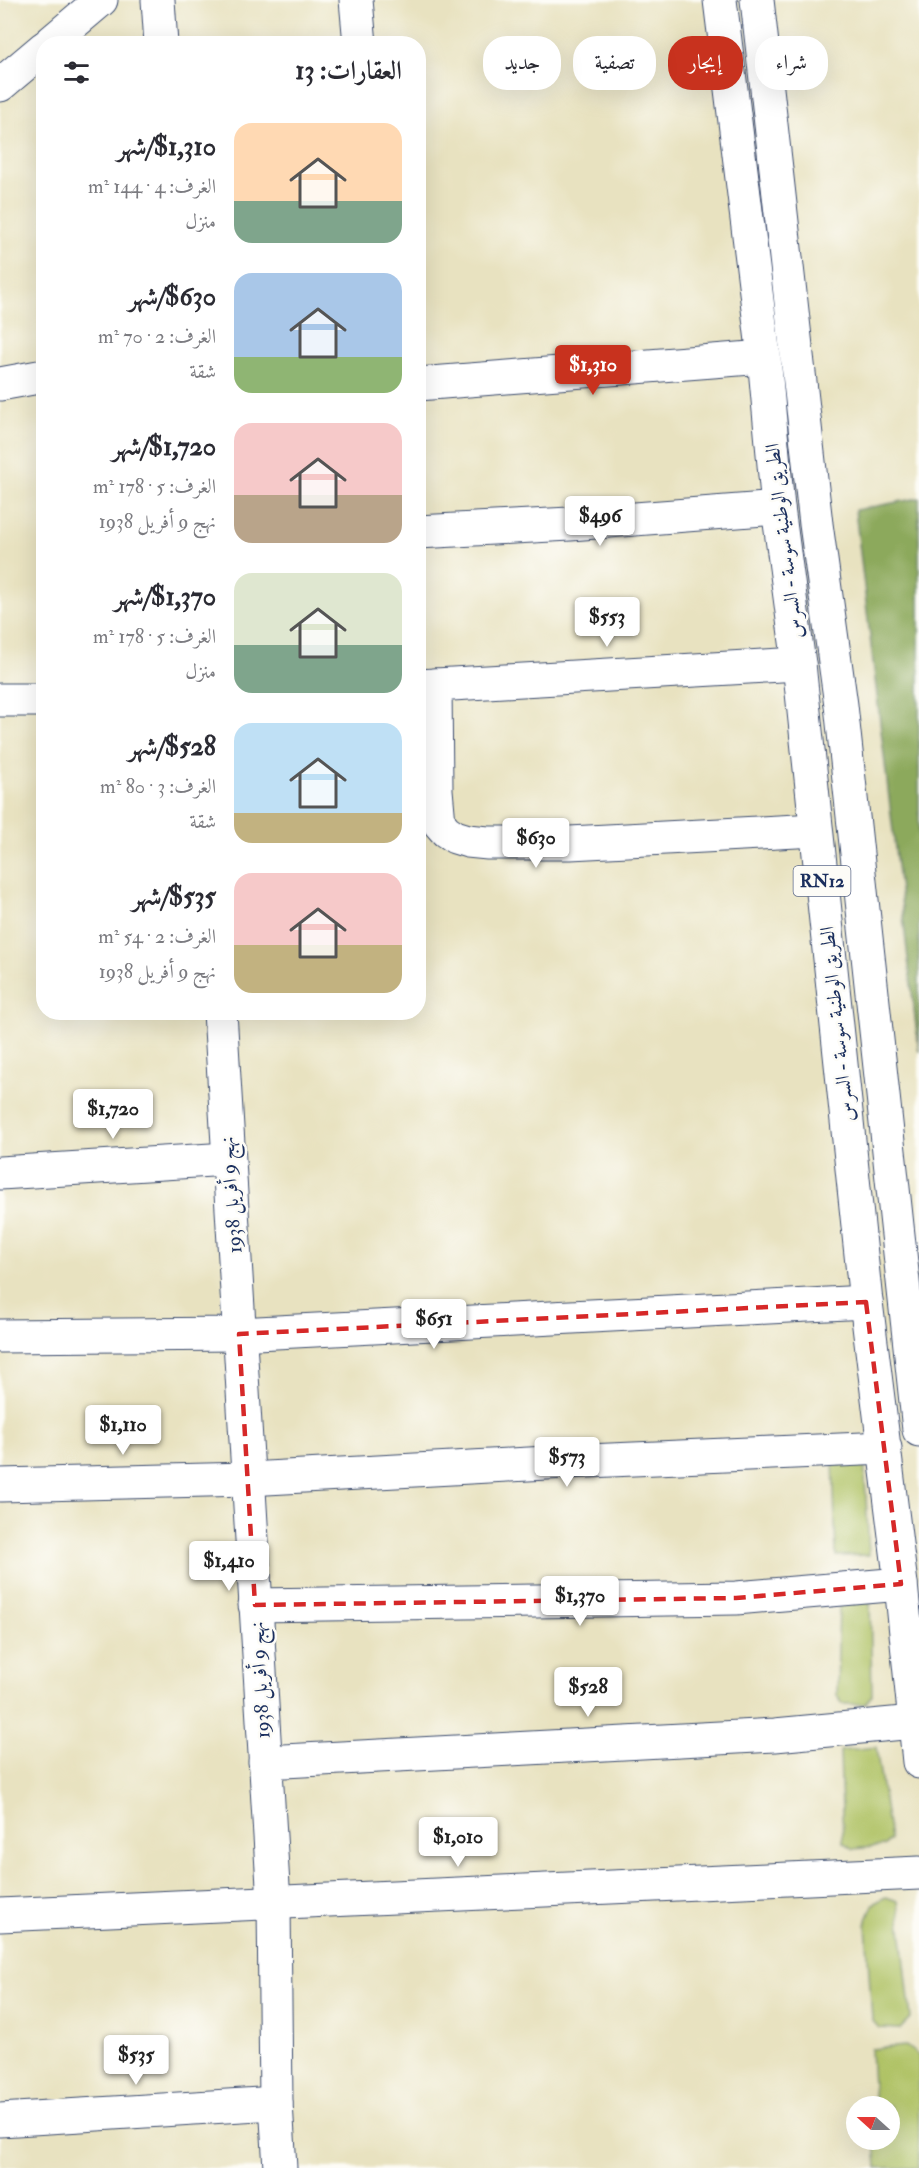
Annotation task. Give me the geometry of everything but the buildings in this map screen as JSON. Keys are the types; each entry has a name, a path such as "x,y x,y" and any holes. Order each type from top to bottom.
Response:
{"main road":[{"path":"58,36 100,0"},
{"path":"158,0 160,36"},
{"path":"356,0 359,36"},
{"name":"الطريق الوطنية سوسة - السرس","path":"720,0 764,357 778,508 799,664 866,1302 901,1584 919,1762"},
{"name":"الطريق الوطنية سوسة - السرس","path":"757,0 816,524 841,705 919,1430"},
{"path":"0,85 36,55"},
{"path":"426,383 764,357"},
{"path":"0,384 36,377"},
{"path":"426,532 570,524 778,508"},
{"path":"799,664 427,685 439,823 455,837 468,842 488,843 570,843 816,830"},
{"path":"0,700 36,700"},
{"name":"نهج 9 أفريل 1938","path":"219,1020 274,1902 276,2103 280,2168"},
{"path":"0,1173 228,1159"},
{"path":"0,1336 239,1334 866,1302"},
{"path":"0,1485 248,1479 885,1448"},
{"path":"255,1605 736,1598 901,1584"},
{"path":"265,1762 776,1735 915,1722"},
{"path":"0,1915 919,1873"},
{"path":"0,2120 276,2103"}],"highlighted area":[{"path":"866,1302 901,1584 736,1598 255,1605 239,1334"}],"green space":[{"path":"919,498 919,1052 855,510"},
{"path":"864,1458 869,1555 836,1556 833,1460"},
{"path":"870,1598 872,1695 865,1704 843,1704 837,1696 839,1600"},
{"path":"876,1747 890,1839 884,1846 853,1849 843,1842 840,1751"},
{"path":"886,1897 898,1901 911,2018 900,2029 879,2028 872,2020 866,1925 872,1908"},
{"path":"906,2046 919,2056 919,2168 877,2168 876,2150 900,2150 900,2096 873,2096 871,2049"}]}
